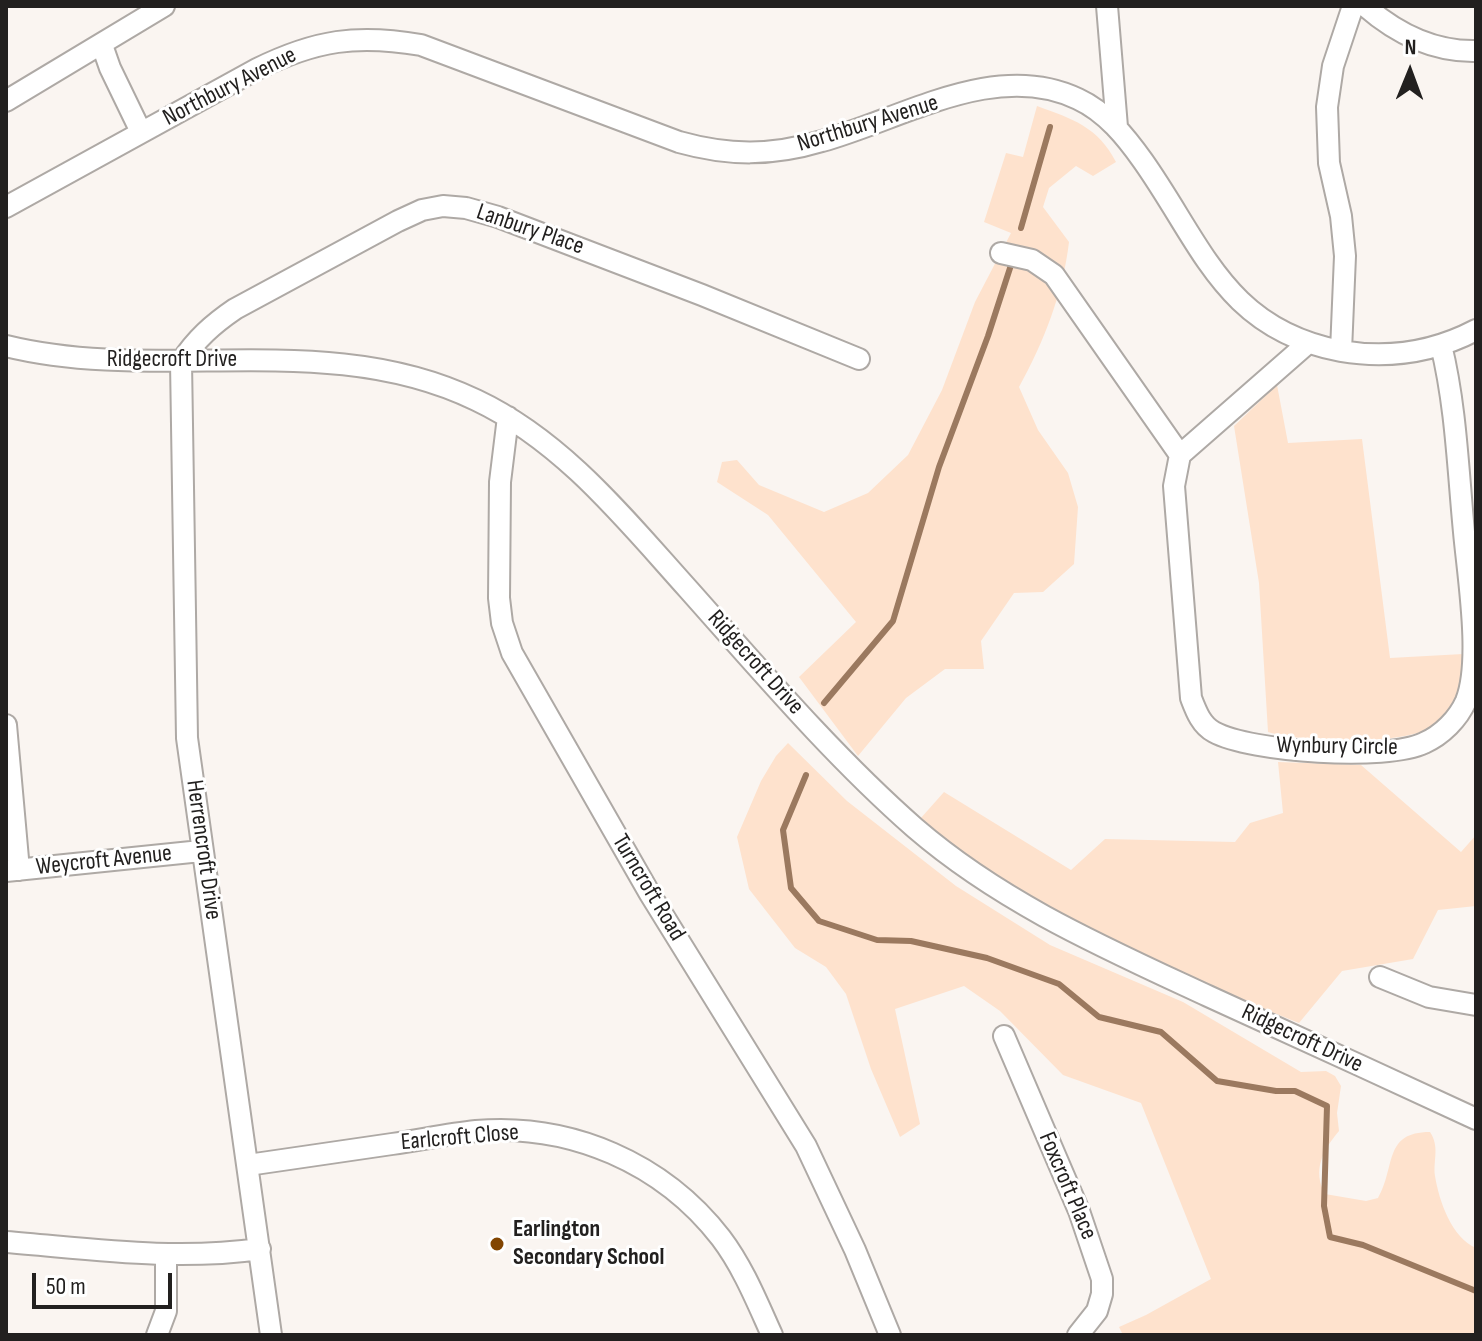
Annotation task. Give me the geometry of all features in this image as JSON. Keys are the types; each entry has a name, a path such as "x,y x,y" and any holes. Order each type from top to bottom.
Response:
{"street":[{"path":"6,101 164,6"},
{"path":"1107,6 1117,127"},
{"path":"1341,351 1345,256 1341,216 1329,163 1327,107 1333,66 1353,6"},
{"path":"1365,6 1386,23 1421,41 1441,48 1476,51"},
{"name":"Northbury Avenue","path":"6,207 292,52 346,40 382,38 421,45 679,142 741,154 795,148 823,141 983,89 1034,84 1082,100 1117,127 1152,174 1200,254 1224,286 1251,311 1279,330 1308,343 1341,351 1392,355 1422,351 1476,330"},
{"path":"102,45 141,132"},
{"name":"Lanbury Place","path":"181,362 198,338 235,309 398,221 422,210 443,206 487,214 545,233 859,359"},
{"path":"1001,253 1032,260 1054,275 1180,455 1308,343"},
{"name":"Wynbury Circle","path":"1180,455 1174,486 1191,698 1199,718 1211,731 1235,741 1293,751 1349,752 1423,744 1454,722 1466,701 1475,668 1451,391 1441,345"},
{"name":"Ridgecroft Drive","path":"6,346 63,358 111,362 312,360 381,368 428,380 476,399 540,439 578,471 855,772 917,830 971,872 1035,913 1115,953 1476,1119"},
{"name":"Herrencroft Drive","path":"181,362 187,738 271,1335"},
{"name":"Turncroft Road","path":"508,417 500,482 499,598 502,623 512,653 650,894 806,1146 842,1221 890,1335"},
{"path":"6,725 12,871"},
{"name":"Weycroft Avenue","path":"12,871 201,851"},
{"path":"1380,977 1429,997 1476,1005"},
{"name":"Foxcroft Place","path":"1004,1036 1079,1211 1102,1279 1097,1311 1078,1335"},
{"name":"Earlcroft Close","path":"248,1165 477,1131 530,1131 566,1136 638,1165 672,1186 696,1208 723,1240 747,1280 772,1335"},
{"path":"6,1242 166,1256 201,1256 260,1249"},
{"path":"157,1335 166,1311 166,1256"}],"shaded area":[{"path":"1037,106 1073,120 1093,132 1116,162 1093,176 1076,166 1049,188 1043,207 1069,242 1051,317 1019,387 1038,430 1068,473 1078,507 1074,564 1043,592 1014,593 981,641 984,669 945,669 906,698 858,756 799,677 856,622 768,515 717,482 722,462 737,460 759,485 824,512 868,493 908,455 942,390 975,302 1011,233 984,222 1006,153 1023,157"},
{"path":"1277,385 1288,443 1362,439 1390,658 1463,654 1463,679 1457,704 1447,718 1433,728 1388,739 1361,740 1308,739 1268,732 1259,583 1234,426"},
{"path":"788,743 847,801 956,886 1050,945 1183,1002 1301,1072 1326,1071 1335,1076 1341,1086 1337,1113 1339,1131 1328,1145 1319,1169 1325,1194 1366,1201 1378,1198 1398,1145 1405,1138 1430,1132 1435,1148 1435,1176 1443,1207 1460,1236 1476,1248 1476,1335 1123,1335 1119,1327 1211,1279 1141,1103 1063,1075 1000,1011 964,986 895,1009 920,1124 900,1137 871,1069 846,994 826,967 795,948 749,889 737,837 761,781"},
{"path":"1278,762 1361,765 1461,852 1476,835 1476,906 1438,910 1413,959 1342,971 1299,1023 1111,942 999,883 920,819 944,792 1071,870 1105,839 1235,842 1250,823 1283,813"}],"waterway":[{"path":"1021,228 1050,127"},
{"path":"824,703 893,621 939,467 1011,265"},
{"path":"806,775 783,830 791,888 819,921 877,940 911,941 987,958 1059,984 1099,1017 1161,1032 1217,1081 1276,1091 1295,1091 1327,1106 1324,1206 1330,1237 1363,1245 1476,1291"}],"place":[{"name":"Earlington Secondary School","path":"497,1244"}]}
